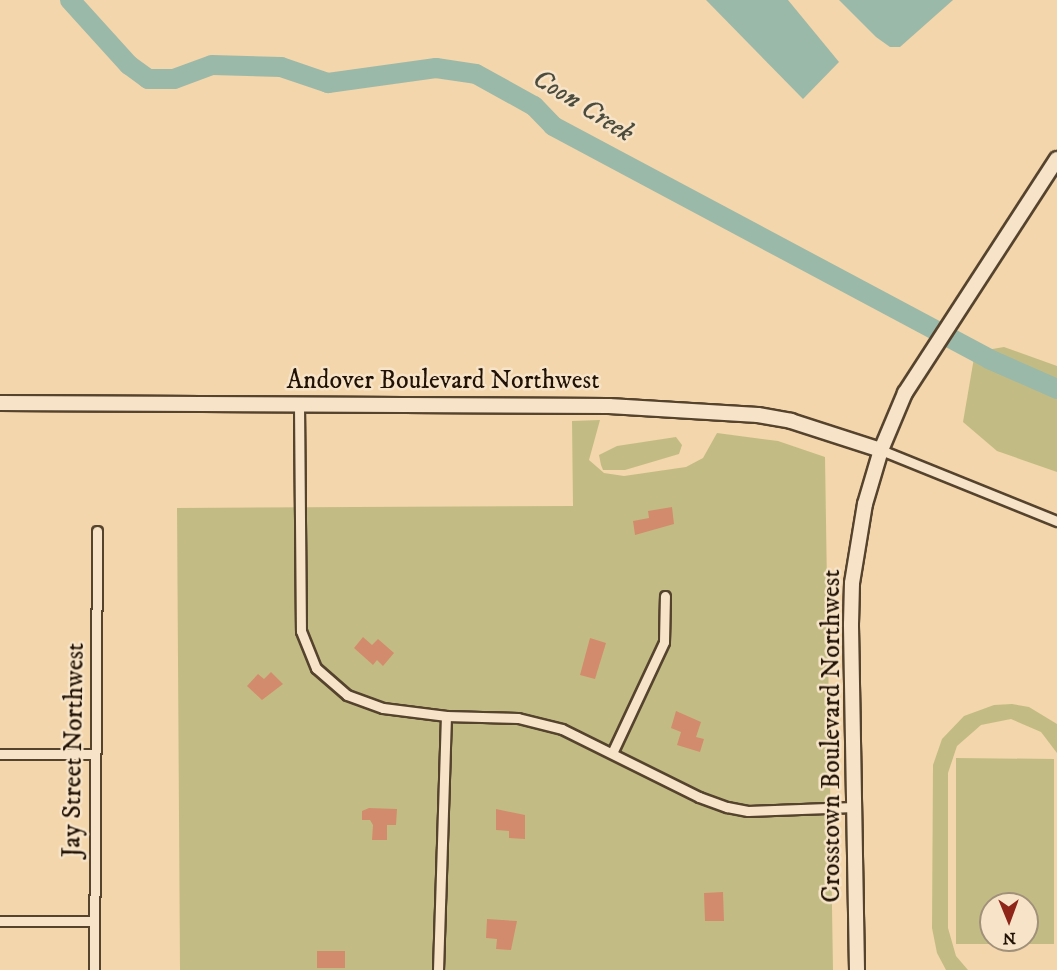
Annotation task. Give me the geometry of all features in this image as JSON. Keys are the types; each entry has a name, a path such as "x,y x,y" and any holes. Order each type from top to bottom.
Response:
{"street":[{"name":"Crosstown Boulevard Northwest","path":"857,970 852,584 865,504 894,414 954,314 1057,159"},
{"name":"Andover Boulevard Northwest","path":"0,403 609,406 758,415 791,421 881,450"},
{"path":"300,405 299,613 310,659 329,682 362,703 446,716 508,718 544,724 613,751 699,797 728,807 748,811 854,807"},
{"path":"881,450 1057,521"},
{"name":"Jay Street Northwest","path":"94,970 97,531"},
{"path":"613,751 664,642 664,596"},
{"path":"438,970 446,716"},
{"path":"0,754 94,754"},
{"path":"0,921 93,921"}],"shaded area":[{"path":"706,0 788,0 839,62 803,99"},
{"path":"839,0 953,0 900,47 890,47 876,37"},
{"path":"1004,347 1057,366 1057,472 997,451 963,422 975,352"},
{"path":"600,420 589,460 604,473 624,476 686,467 703,458 717,433 778,441 825,457 833,970 180,970 177,508 573,506 572,421"},
{"path":"676,437 682,445 679,454 625,470 603,470 599,455 617,446"},
{"path":"1012,704 1029,707 1057,724 1057,753 1041,732 1011,719 981,725 957,746 948,773 948,928 956,956 968,970 946,970 937,953 932,928 933,765 942,739 964,716 994,705"},
{"path":"956,758 1054,759 1054,944 1039,944 1039,892 979,892 979,944 956,944"}],"building":[{"path":"672,507 674,524 635,535 633,521 649,518 648,511"},
{"path":"363,637 372,645 378,639 394,653 383,666 377,660 373,665 354,648"},
{"path":"590,638 606,643 595,679 580,675"},
{"path":"271,672 283,684 262,700 247,686 258,674 264,679"},
{"path":"676,711 701,722 696,737 704,739 700,752 677,745 681,732 671,728"},
{"path":"369,808 397,809 396,825 387,825 387,840 372,840 373,825 370,820 362,820 362,811"},
{"path":"496,809 525,815 525,839 509,838 509,831 496,830"},
{"path":"723,892 724,921 705,921 704,893"},
{"path":"487,919 517,921 511,950 496,949 497,939 486,938"},
{"path":"317,951 345,951 345,968 317,968"}],"waterway":[{"name":"Coon Creek","path":"70,0 129,65 148,79 174,79 212,65 281,67 328,83 436,68 476,74 534,106 553,126 989,359 1057,389"}]}
